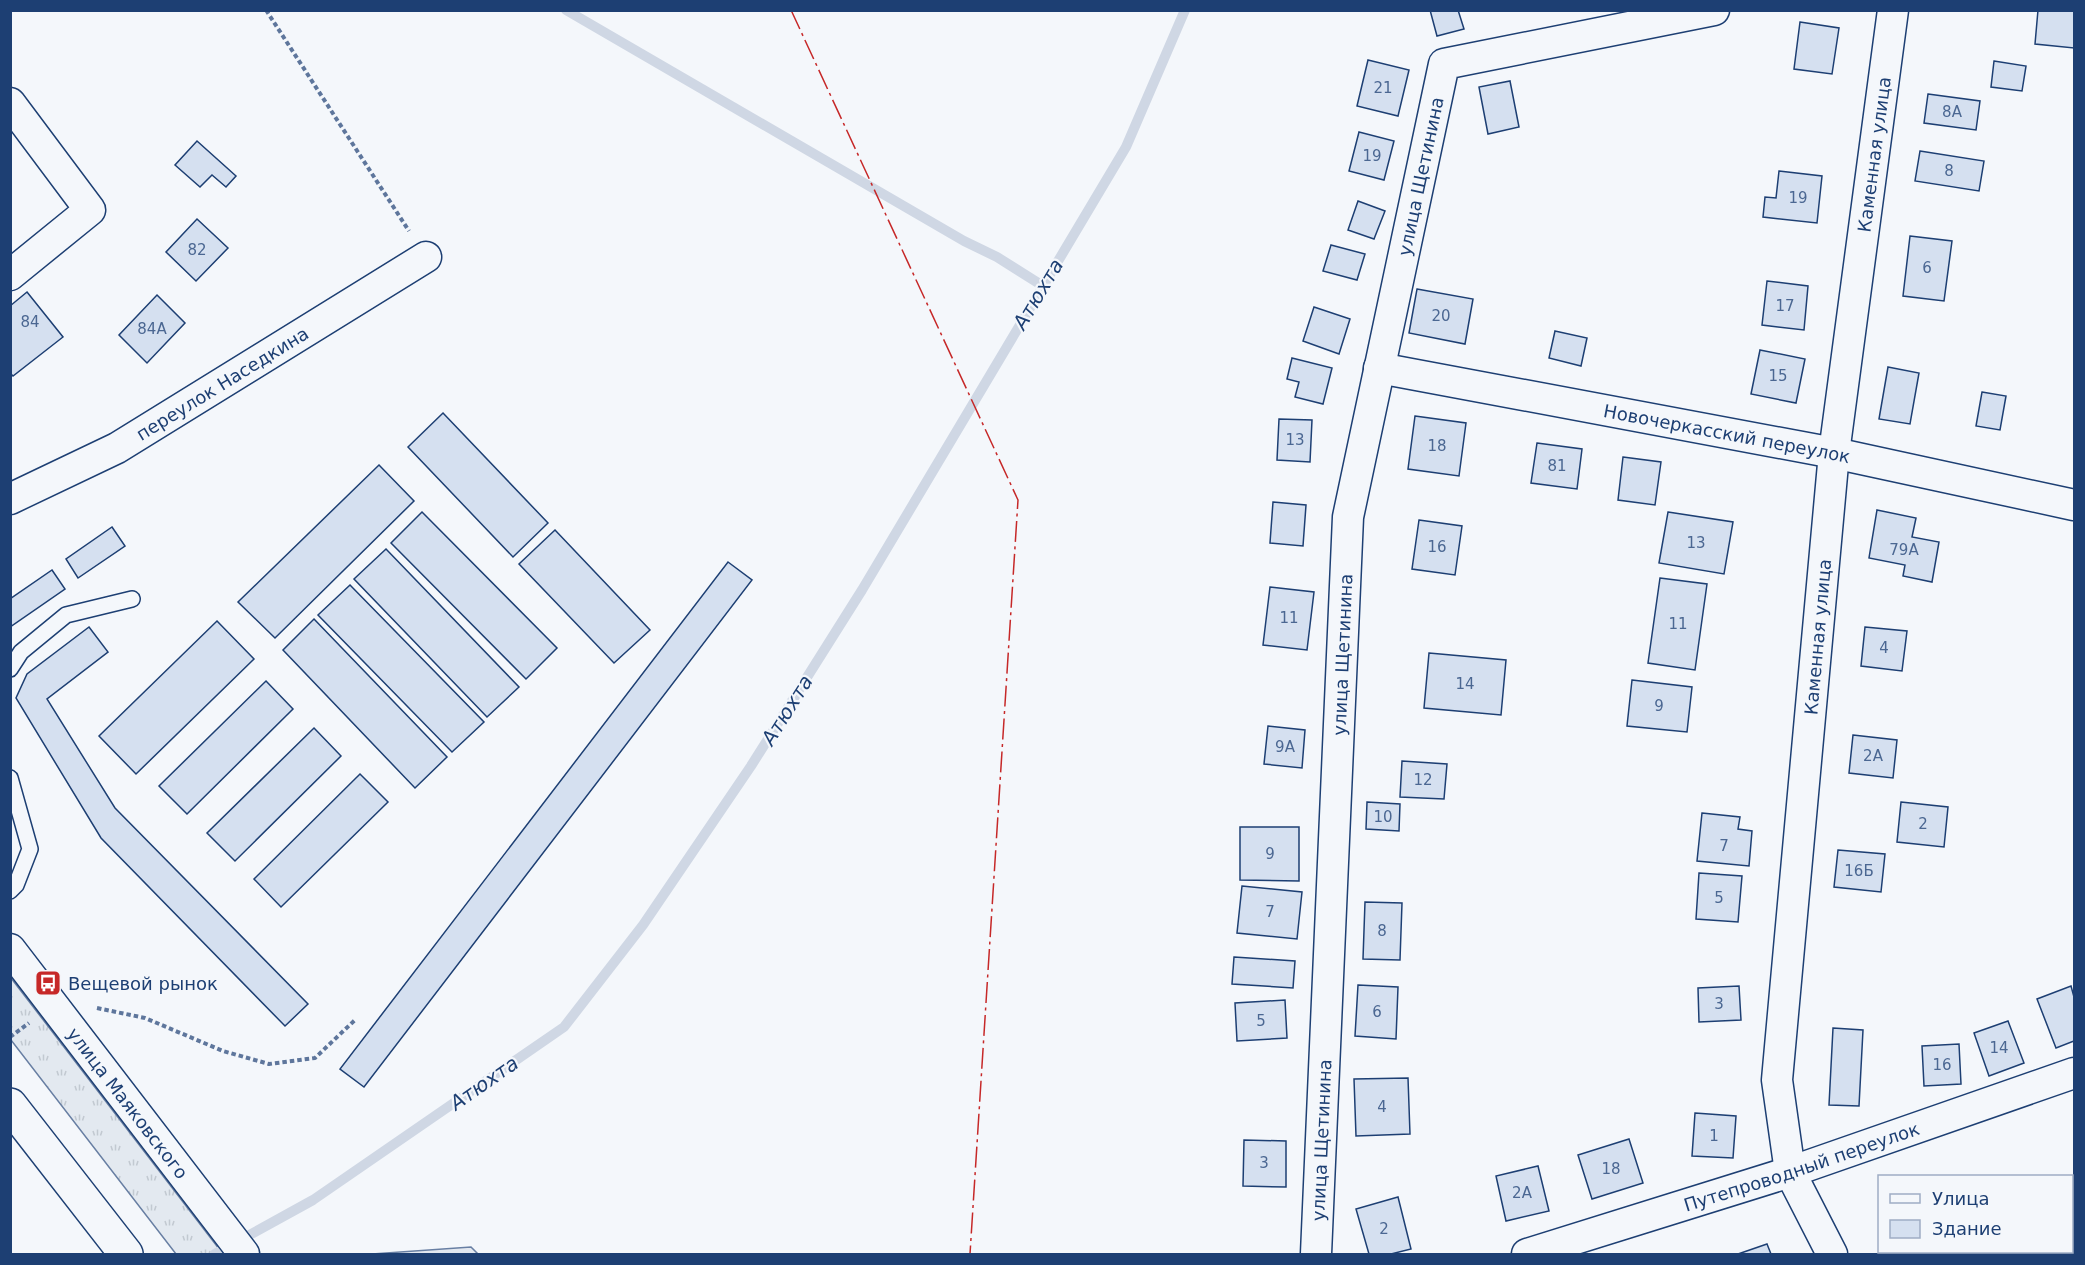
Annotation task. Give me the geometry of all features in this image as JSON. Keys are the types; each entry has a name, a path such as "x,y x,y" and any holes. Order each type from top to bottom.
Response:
{"main road":[{"path":"10,1105 126,1254"}],"street":[{"name":"улица Щетинина","path":"1316,1254 1348,517 1444,64 1714,10"},
{"name":"Каменная улица","path":"1832,1254 1790,1172 1777,1080 1834,453 1893,10"},
{"path":"10,103 90,210 10,275"},
{"name":"переулок Наседкина","path":"10,499 117,448 426,257"},
{"name":"Новочеркасский переулок","path":"1379,368 1834,453 2074,505"},
{"name":"улица Маяковского","path":"10,950 244,1254"},
{"name":"Путепроводный переулок","path":"1527,1254 1790,1172 2074,1073"}],"lane":[{"path":"10,669 21,652 66,615 132,599"},
{"path":"10,778 30,849 16,885 10,891"}],"path":[{"path":"266,10 426,257"},
{"path":"10,1037 53,1005 100,1008 145,1018 223,1051 269,1064 315,1058 356,1019"}],"green space":[{"path":"10,978 223,1254 176,1254 11,1040"}],"shaded area":[{"path":"471,1247 478,1254 372,1254"}],"building":[{"path":"1430,10 1458,10 1464,29 1437,36"},
{"path":"2038,10 2074,10 2074,48 2035,44"},
{"path":"1800,22 1839,28 1832,74 1794,69"},
{"path":"1368,60 1409,70 1398,116 1357,106"},
{"path":"1994,61 2026,66 2022,91 1991,87"},
{"path":"1510,81 1519,127 1488,134 1479,87"},
{"path":"1928,94 1980,101 1976,130 1924,123"},
{"path":"1359,132 1394,141 1384,180 1349,171"},
{"path":"197,141 236,176 226,187 212,175 200,187 175,165"},
{"path":"1920,151 1984,161 1979,191 1915,181"},
{"path":"1779,171 1822,176 1817,223 1763,217 1765,197 1776,198"},
{"path":"1358,201 1385,211 1374,239 1348,230"},
{"path":"197,219 228,248 196,281 166,252"},
{"path":"1910,236 1952,241 1944,301 1903,296"},
{"path":"1331,245 1365,254 1357,280 1323,271"},
{"path":"1767,281 1808,286 1804,330 1762,325"},
{"path":"1417,289 1473,299 1465,344 1409,333"},
{"path":"27,292 63,337 13,376 10,373 10,306"},
{"path":"157,295 185,323 147,363 119,335"},
{"path":"1314,307 1350,319 1339,354 1303,341"},
{"path":"1555,331 1587,338 1581,366 1549,358"},
{"path":"1760,350 1805,359 1796,403 1751,394"},
{"path":"1292,358 1332,368 1323,404 1295,397 1299,382 1287,379"},
{"path":"1888,367 1919,373 1910,424 1879,419"},
{"path":"1982,392 2006,396 2000,430 1976,426"},
{"path":"443,413 548,523 513,557 408,447"},
{"path":"1415,416 1466,423 1459,476 1408,469"},
{"path":"1279,419 1312,420 1310,462 1277,460"},
{"path":"1537,443 1582,449 1577,489 1531,483"},
{"path":"1623,457 1661,462 1655,505 1618,500"},
{"path":"379,465 414,501 275,638 238,602"},
{"path":"1273,502 1306,505 1303,546 1270,543"},
{"path":"1877,510 1916,518 1912,537 1939,542 1932,582 1903,576 1905,565 1869,558"},
{"path":"422,512 557,648 526,679 391,543"},
{"path":"1668,512 1733,522 1724,574 1659,563"},
{"path":"1419,520 1462,526 1455,575 1412,569"},
{"path":"112,527 125,546 78,578 66,559"},
{"path":"555,530 650,630 614,663 519,564"},
{"path":"386,549 519,687 487,717 354,579"},
{"path":"728,562 752,580 364,1087 340,1069"},
{"path":"52,570 65,589 10,627 10,599"},
{"path":"1660,578 1707,584 1695,670 1648,663"},
{"path":"350,585 484,722 452,752 318,615"},
{"path":"1270,587 1314,592 1307,650 1263,645"},
{"path":"314,619 447,757 415,788 283,650"},
{"path":"217,621 254,659 136,774 99,736"},
{"path":"89,627 108,652 47,699 115,808 308,1004 285,1026 101,838 16,698 27,674"},
{"path":"1865,627 1907,631 1902,671 1861,666"},
{"path":"1429,653 1506,660 1501,715 1424,708"},
{"path":"1632,680 1692,687 1687,732 1627,726"},
{"path":"266,681 293,709 187,814 159,786"},
{"path":"1268,726 1305,730 1302,768 1264,764"},
{"path":"314,728 341,756 235,861 207,833"},
{"path":"1853,735 1897,740 1893,778 1849,773"},
{"path":"1402,761 1447,764 1444,799 1400,797"},
{"path":"360,774 388,802 281,907 254,879"},
{"path":"1367,802 1400,804 1399,831 1366,829"},
{"path":"1901,802 1948,807 1944,847 1897,842"},
{"path":"1702,813 1740,817 1738,829 1752,831 1749,866 1697,861"},
{"path":"1240,827 1299,827 1299,881 1240,880"},
{"path":"1838,850 1885,854 1881,892 1834,887"},
{"path":"1699,873 1742,876 1738,922 1696,919"},
{"path":"1242,886 1302,892 1297,939 1237,933"},
{"path":"1365,902 1402,903 1400,960 1363,959"},
{"path":"1234,957 1295,961 1293,988 1232,984"},
{"path":"1358,985 1398,987 1396,1039 1355,1036"},
{"path":"1739,986 1741,1020 1699,1022 1698,988"},
{"path":"2071,986 2074,997 2074,1041 2056,1048 2037,999"},
{"path":"1285,1000 1287,1038 1237,1041 1235,1003"},
{"path":"2008,1021 2024,1063 1989,1076 1974,1033"},
{"path":"1833,1028 1863,1030 1859,1106 1829,1105"},
{"path":"1959,1044 1961,1084 1924,1086 1922,1046"},
{"path":"1408,1078 1410,1134 1356,1136 1354,1079"},
{"path":"1695,1113 1736,1116 1733,1158 1692,1156"},
{"path":"1629,1139 1643,1183 1592,1199 1578,1155"},
{"path":"1244,1140 1286,1141 1286,1187 1243,1186"},
{"path":"1538,1166 1549,1211 1506,1221 1496,1176"},
{"path":"1398,1197 1411,1249 1391,1254 1369,1254 1356,1209"},
{"path":"1767,1244 1771,1254 1738,1254"}],"waterway":[{"path":"566,10 964,241 997,257 1043,286"},
{"name":"Атюхта","path":"215,1254 313,1200 564,1027 643,925 751,766 862,590 1126,147 1185,10"}],"power":[{"path":"791,10 1018,500 970,1254"}],"place":[{"name":"Вещевой рынок","path":"48,983"}]}
